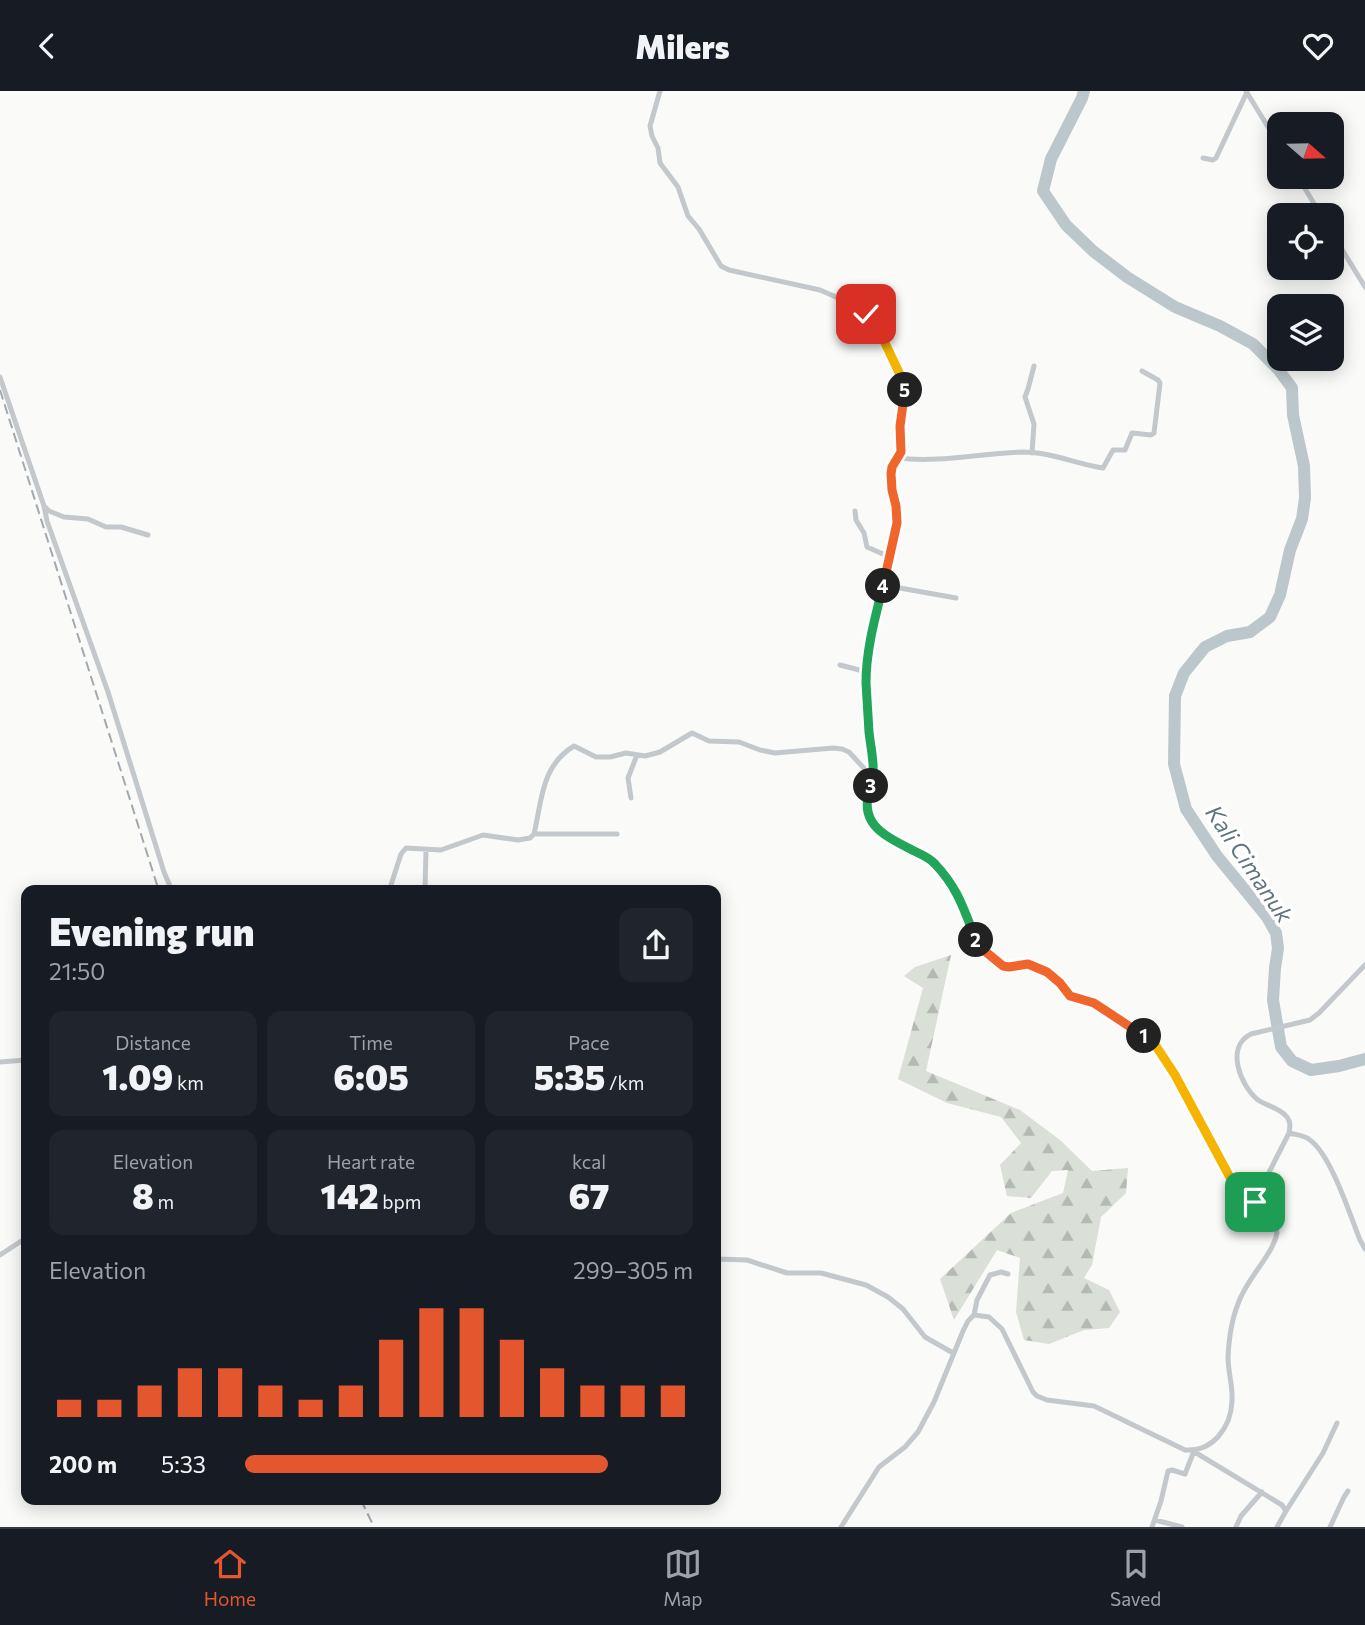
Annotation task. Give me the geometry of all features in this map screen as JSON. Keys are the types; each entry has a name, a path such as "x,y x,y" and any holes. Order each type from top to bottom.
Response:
{"street":[{"path":"660,91 650,126 660,163 678,187 688,216 722,266 729,270 809,287 860,309 876,324 905,385 900,426 901,452 891,474 897,516 871,634 867,672 873,778 867,804 869,820 881,832 934,863 956,891 981,948 996,961 1005,967 1028,964 1047,972 1070,996 1098,1005 1156,1046 1175,1075 1233,1183 1255,1202 1277,1227 1276,1238 1241,1294 1231,1324 1228,1366 1232,1401 1225,1426 1212,1444 1193,1451"},
{"path":"1247,92 1267,125"},
{"path":"1203,158 1215,160 1247,92"},
{"path":"1344,253 1365,287"},
{"path":"1032,453 1035,427 1024,397 1034,366"},
{"path":"898,458 955,459 1032,453 1103,468 1113,450 1126,449 1132,433 1152,435 1160,383 1142,372"},
{"path":"0,377 47,521 108,692 169,885"},
{"path":"44,506 64,517 89,519 106,527 121,527 148,535"},
{"path":"855,511 867,547 890,557"},
{"path":"883,585 956,597"},
{"path":"840,665 867,672"},
{"path":"391,885 403,850 447,849 483,835 518,840 530,838 534,834 548,772 572,747 577,746 601,757 626,753 645,756 660,751 692,733 709,741 739,742 775,753 842,749 849,752 873,778"},
{"path":"631,797 628,778 637,755"},
{"path":"534,834 617,834"},
{"path":"425,885 426,850"},
{"path":"1255,1202 1290,1126 1282,1112 1256,1098 1244,1081 1238,1064 1237,1048 1241,1040 1251,1034 1310,1020 1365,965"},
{"path":"0,1062 21,1060"},
{"path":"1289,1133 1312,1140 1323,1156 1335,1175 1365,1249"},
{"path":"0,1255 21,1241"},
{"path":"721,1259 740,1259 787,1273 821,1273 866,1285 903,1309 925,1337 953,1353"},
{"path":"841,1527 879,1467 911,1442 918,1432 934,1402 963,1331 974,1315 990,1275 996,1272 1007,1274"},
{"path":"974,1315 989,1317 1002,1329 1037,1396 1094,1406 1178,1448 1193,1451 1262,1492 1282,1505 1286,1511"},
{"path":"1277,1527 1323,1453 1337,1423"},
{"path":"1152,1527 1168,1471 1185,1474 1193,1451"},
{"path":"1330,1527 1348,1491"},
{"path":"1236,1527 1241,1516 1262,1492"},
{"path":"1155,1520 1182,1527"}],"green space":[{"path":"951,955 926,1071 1020,1110 1060,1140 1092,1171 1128,1168 1126,1193 1101,1217 1092,1265 1084,1278 1109,1290 1120,1312 1109,1328 1084,1330 1049,1344 1024,1340 1016,1312 1020,1258 997,1250 954,1320 940,1279 1011,1213 1063,1193 1068,1170 1052,1171 1031,1198 1007,1196 1000,1165 1021,1143 1001,1117 947,1103 898,1079 923,988 904,976 915,967"}],"waterway":[{"name":"Kali Cimanuk","path":"1084,91 1051,159 1043,191 1066,225 1093,251 1127,277 1175,307 1220,326 1253,344 1278,369 1292,388 1293,415 1304,466 1305,498 1302,519 1290,550 1280,595 1270,617 1250,632 1227,636 1205,647 1184,673 1175,696 1174,764 1186,809 1217,856 1267,917 1276,933 1278,948 1273,1000 1281,1047 1292,1061 1311,1070 1365,1059"}],"railway":[{"path":"0,390 157,885"},
{"path":"363,1505 374,1527"}],"route":[{"path":"866,314 876,324 905,389 899,434 901,452 891,474 897,523 869,647 866,685 873,778 867,804 869,820 881,832 934,863 962,902 977,942 996,961 1005,967 1028,964 1047,972 1070,996 1098,1005 1156,1046 1175,1075 1233,1183 1255,1202"}]}
